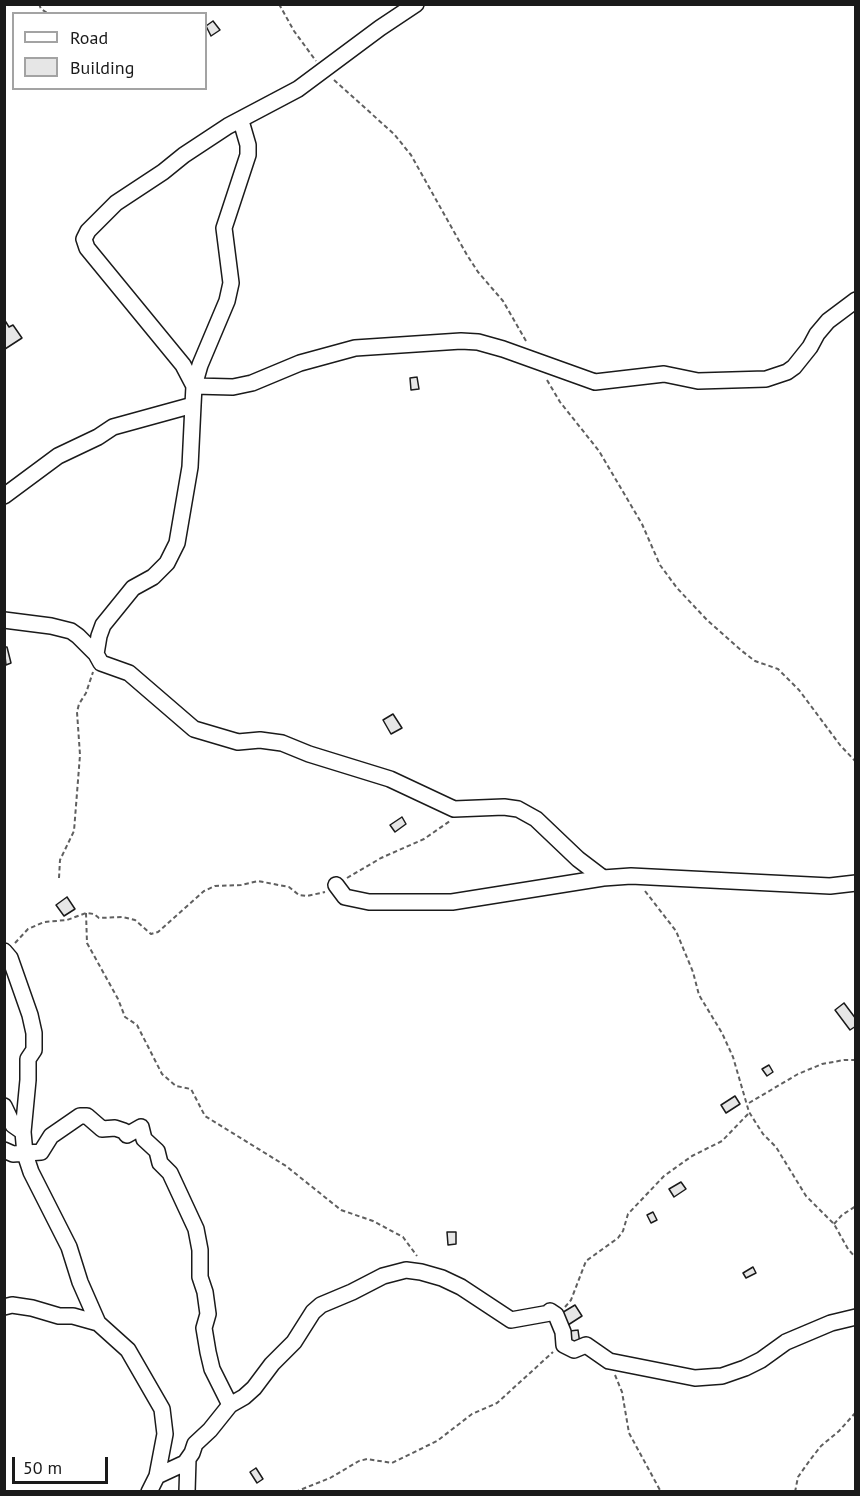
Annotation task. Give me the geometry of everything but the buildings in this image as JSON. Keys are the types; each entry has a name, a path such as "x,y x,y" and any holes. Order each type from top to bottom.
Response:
{"street":[{"path":"194,386 183,365 87,248 84,239 88,231 116,203 198,146 228,126 298,89 416,4"},
{"path":"98,659 99,636 103,625 133,588 153,577 167,563 177,543 190,467 194,386 211,337 227,301 231,283 224,228 248,155 248,145 241,121"},
{"path":"194,386 233,387 252,383 300,363 355,348 462,341 478,342 537,360 595,382 664,374 699,381 766,379 787,372 794,367 810,347 816,334 828,321 855,300"},
{"path":"4,496 58,456 98,437 113,427 193,405"},
{"path":"4,620 71,631 98,659 129,673 194,729 238,742 260,740 282,743 309,754 390,779 454,809 504,807 518,809 536,819 578,859 603,878"},
{"path":"336,885 345,897 369,903 452,902 603,878 631,876 830,886 855,883"},
{"path":"10,947 10,958 30,1014 34,1033 34,1050 28,1059 23,1132 25,1154 31,1172 69,1247 80,1282 98,1323 128,1350 162,1409 165,1434 157,1476 149,1491"},
{"path":"4,1106 13,1125 23,1132"},
{"path":"4,1150 13,1154 41,1152 51,1136 80,1116 87,1116 102,1129 115,1128 128,1135 141,1127 144,1139 157,1151 160,1163 170,1173 191,1215 200,1250 200,1277 208,1314 204,1328 208,1352 212,1369 230,1405"},
{"path":"157,1476 184,1464 195,1444 210,1430 230,1405 254,1388 272,1364 294,1342 313,1312 321,1305 352,1293 383,1276 406,1270 442,1278 511,1320 550,1313 550,1311 556,1315 563,1332 564,1345 574,1350 586,1345 609,1361 695,1378 722,1376 761,1360 786,1342 806,1333 855,1317"},
{"path":"4,1307 12,1305 32,1308 59,1316 73,1316 98,1323"},
{"path":"187,1491 188,1459"}],"path":[{"path":"279,4 307,50 354,99 394,134 411,155 467,255 478,272 503,301 560,402 599,451 642,524 660,566 676,588 742,651 755,661 778,669 788,678 855,762"},
{"path":"58,878 60,860 74,831 80,755 77,712 98,659"},
{"path":"10,947 28,929 44,922 68,920 86,913 94,914 99,918 122,917 135,920 151,934 158,932 204,891 215,886 241,885 258,881 289,887 299,895 322,894 381,858 424,839 467,809"},
{"path":"631,876 652,898 676,931 693,972 699,995 733,1057 749,1112 763,1134 776,1146 806,1196 834,1224 855,1258"},
{"path":"86,913 87,943 118,999 125,1017 137,1024 162,1074 176,1086 191,1089 205,1116 286,1166 341,1210 373,1221 403,1237 417,1257 406,1270"},
{"path":"748,1104 798,1074 822,1064 855,1060"},
{"path":"556,1315 571,1300 586,1261 618,1238 623,1231 627,1216 664,1176 692,1156 722,1141 749,1112"},
{"path":"834,1224 855,1206"},
{"path":"295,1491 330,1478 359,1461 367,1459 392,1463 437,1441 472,1414 497,1403 564,1345"},
{"path":"609,1361 622,1392 629,1432 661,1491"},
{"path":"795,1491 798,1477 810,1460 821,1446 840,1431 855,1412"}]}
